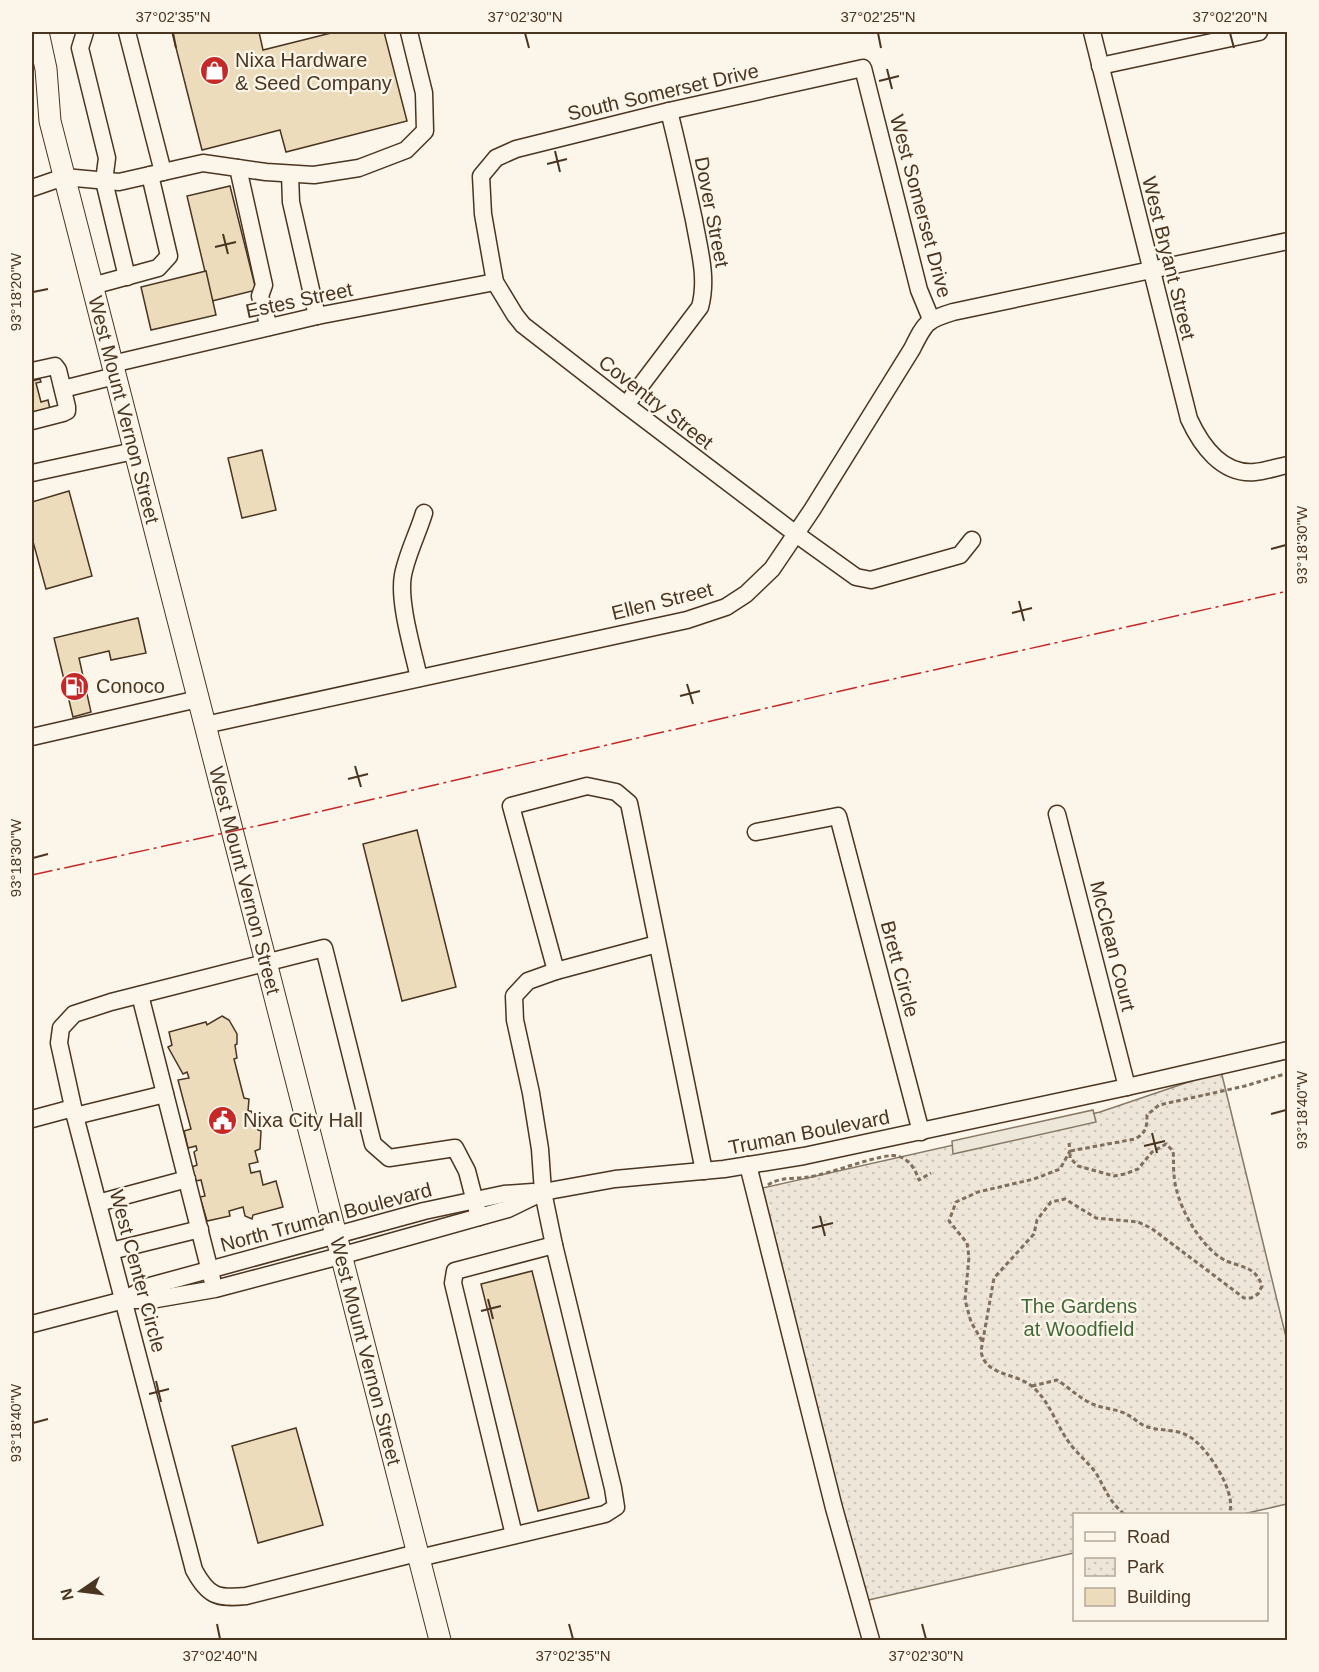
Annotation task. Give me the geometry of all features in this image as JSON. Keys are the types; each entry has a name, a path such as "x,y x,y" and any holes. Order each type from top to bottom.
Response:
{"main road":[{"name":"West Mount Vernon Street","path":"38,33 46,69 50,121 440,1641"},
{"name":"West Mount Vernon Street","path":"32,89 50,121"}],"street":[{"path":"85,32 81,48 107,158 104,181 127,277"},
{"path":"92,286 158,268 170,256 127,32"},
{"path":"32,188 64,177 119,182 203,163 314,175 359,168 406,150 425,131 424,93 409,32"},
{"name":"West Bryant Street","path":"1092,32 1189,419 1198,438 1214,457 1231,469 1253,472 1287,465"},
{"path":"1100,66 1259,32"},
{"name":"South Somerset Drive","path":"481,176 496,158 516,150 669,111 863,68"},
{"name":"West Somerset Drive","path":"863,68 920,290 931,319"},
{"name":"Dover Street","path":"626,405 700,307 704,292 702,265 683,167 669,111"},
{"path":"238,168 264,285 260,296 269,327"},
{"path":"290,174 291,202 317,316"},
{"name":"Coventry Street","path":"481,176 483,214 495,282 514,315 523,325 626,405 796,534 856,577 871,580 960,555 972,540"},
{"path":"931,319 1287,241"},
{"name":"Estes Street","path":"63,389 114,370 269,327 495,282"},
{"name":"Ellen Street","path":"204,725 687,620 726,606 746,594 772,569 893,379 921,330 931,319"},
{"path":"32,371 55,366 63,389 67,411 32,421"},
{"path":"32,473 134,451"},
{"path":"419,678 406,618 403,576 424,513"},
{"path":"32,738 198,699"},
{"path":"556,971 511,806 586,786 616,792 629,803 704,1170"},
{"name":"McClean Court","path":"1057,814 1128,1088"},
{"name":"Brett Circle","path":"756,832 838,816 921,1132"},
{"path":"514,1535 453,1283 455,1272 554,1245 543,1192 540,1149 531,1093 515,1020 514,996 528,981 556,971 657,944"},
{"name":"West Center Circle","path":"474,1200 467,1171 455,1148 389,1158 373,1144 324,948 74,1014 61,1028 60,1043 74,1112 194,1570 204,1587 215,1595 229,1598 246,1596 605,1514 616,1507 554,1245"},
{"path":"140,995 214,1289"},
{"name":"Truman Boulevard","path":"340,1256 508,1209 543,1192 615,1179 748,1165 804,1156 1128,1088 1287,1050"},
{"path":"32,1119 165,1094"},
{"path":"748,1165 834,1508 871,1641"},
{"path":"98,1203 187,1179"},
{"name":"North Truman Boulevard","path":"32,1324 124,1300 150,1286 424,1211 504,1194 543,1192"},
{"path":"474,1200 478,1218"},
{"path":"111,1251 200,1229"},
{"name":"North Truman Boulevard","path":"124,1300 151,1300 214,1289 340,1256"}],"path":[{"path":"982,1343 971,1322 965,1300 969,1257 967,1243 949,1221 956,1202 978,1192 1034,1179 1060,1168 1070,1151 1135,1139 1143,1134 1148,1115 1159,1105 1245,1086 1287,1073"},
{"path":"1069,1143 1070,1158 1078,1166 1114,1176 1138,1169 1152,1152 1166,1144 1173,1150 1174,1174 1181,1208 1200,1237 1222,1258 1252,1270 1258,1276 1262,1286 1258,1294 1251,1298 1244,1298 1151,1228 1138,1222 1096,1218 1065,1199 1051,1202 1037,1221 1034,1234 994,1278 982,1343 982,1359 997,1372 1020,1378 1032,1386 1051,1411 1067,1440 1095,1473 1112,1503 1122,1513"},
{"path":"754,1190 772,1182 810,1177 897,1155 908,1161 919,1180 931,1173"},
{"path":"1032,1386 1057,1380 1083,1400 1123,1412 1143,1425 1155,1429 1177,1431 1191,1438 1211,1458 1230,1493 1232,1508 1229,1513"}],"green space":[{"name":"The Gardens at Woodfield","path":"1221,1071 1287,1341 1287,1504 1247,1513 1073,1513 1073,1553 864,1601 756,1175 763,1188 1100,1112"}],"shaded area":[{"path":"1093,1110 1096,1122 953,1154 952,1141"}],"building":[{"path":"172,32 259,32 263,50 335,32 384,32 407,121 286,152 280,130 202,150"},
{"path":"230,186 256,290 212,301 187,196"},
{"path":"206,271 216,315 151,330 141,287"},
{"path":"40,379 41,382 36,383 41,402 48,400 50,409 32,414 32,381"},
{"path":"262,450 276,510 242,518 228,458"},
{"path":"69,491 92,576 46,589 32,538 32,502"},
{"name":"Conoco","path":"138,618 146,653 111,660 109,651 79,658 91,712 73,717 54,638"},
{"path":"417,830 456,987 402,1001 363,844"},
{"name":"Nixa City Hall","path":"222,1016 229,1020 237,1034 235,1045 237,1058 234,1059 244,1098 249,1099 248,1111 251,1111 256,1119 258,1130 261,1131 260,1149 255,1151 258,1162 249,1164 251,1173 260,1171 263,1185 276,1181 283,1207 253,1215 252,1219 245,1216 243,1207 229,1211 230,1216 207,1221 200,1197 205,1196 201,1180 196,1181 192,1167 197,1165 194,1152 197,1150 196,1146 188,1148 184,1131 191,1129 178,1080 189,1078 187,1072 183,1074 168,1047 172,1045 169,1032 206,1022 207,1025"},
{"path":"532,1271 589,1498 538,1511 481,1284"},
{"path":"296,1428 323,1525 258,1543 232,1446"}],"power":[{"path":"32,875 279,821 862,686 1288,591"}],"place":[{"name":"Nixa Hardware & Seed Company","path":"214,71"},
{"name":"Conoco","path":"75,686"},
{"name":"Nixa City Hall","path":"222,1120"}]}
